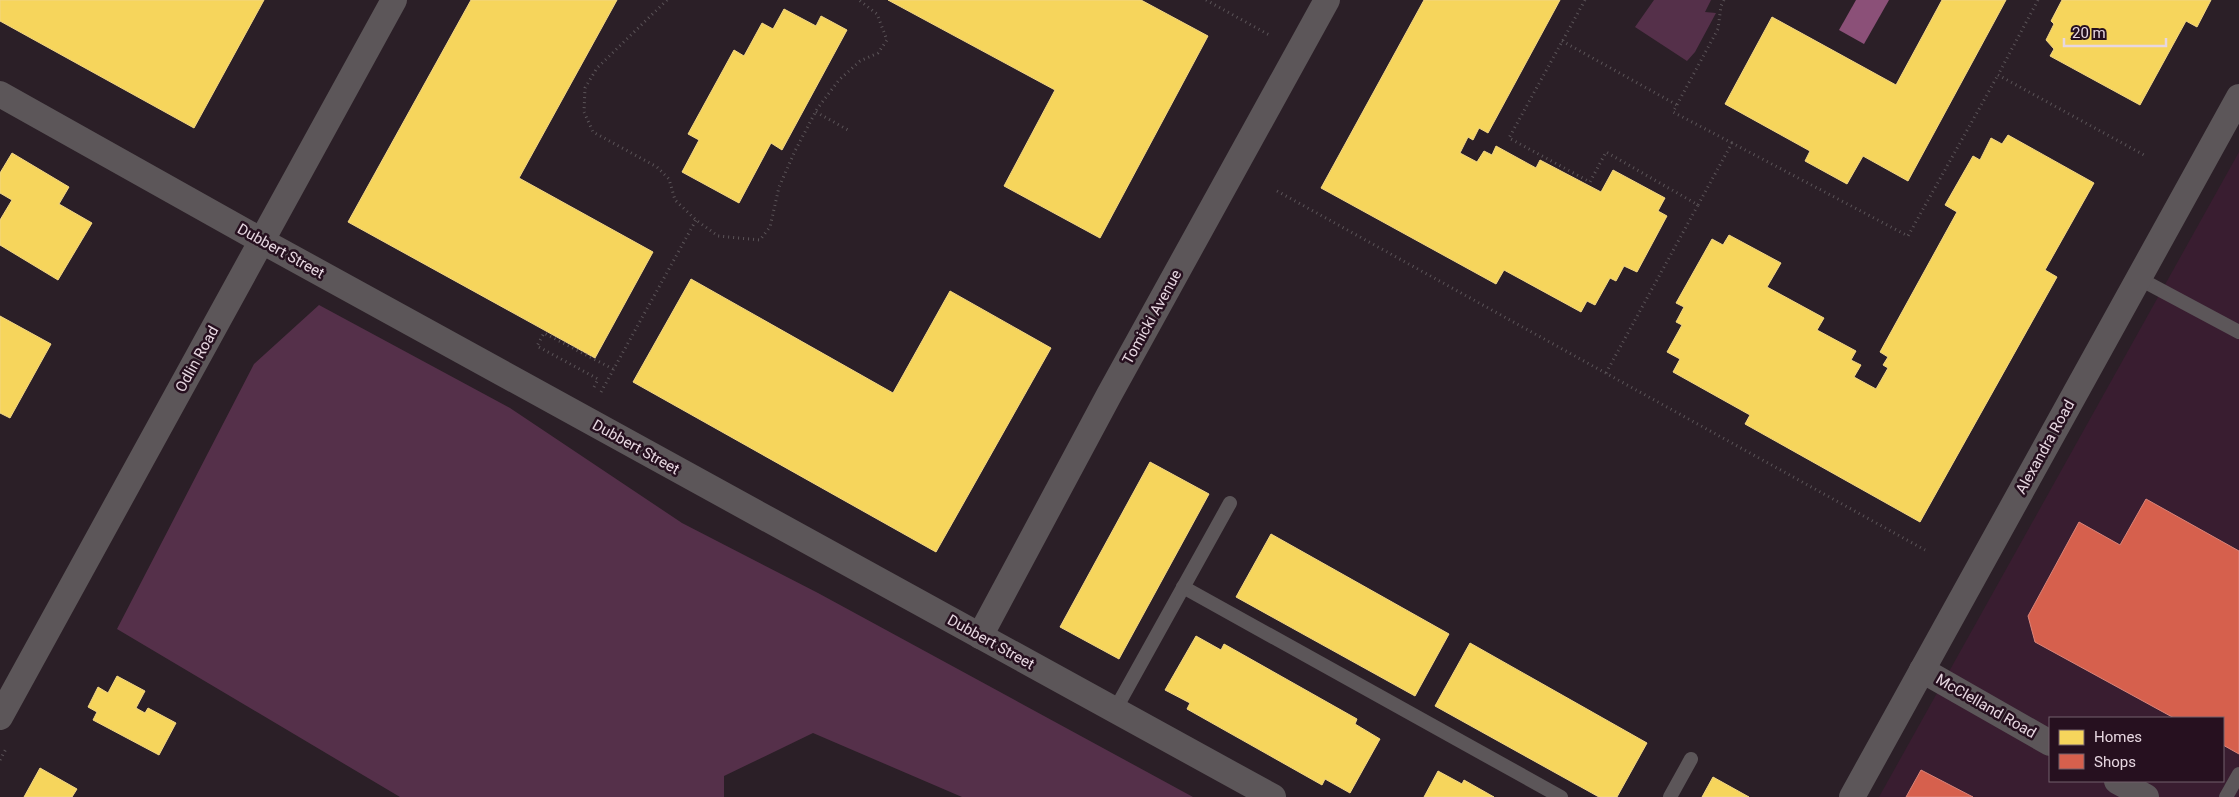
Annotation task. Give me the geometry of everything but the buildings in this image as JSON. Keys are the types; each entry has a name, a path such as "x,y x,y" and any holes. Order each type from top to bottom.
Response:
{"street":[{"name":"Odlin Road","path":"0,717 394,0"},
{"name":"Tomicki Avenue","path":"980,636 1109,395 1327,0"},
{"name":"Dubbert Street","path":"0,94 262,241 1273,797"},
{"name":"Alexandra Road","path":"1852,797 2239,97"},
{"name":"McClelland Road","path":"1922,670 2049,742"},
{"path":"2120,782 2146,797"}],"lane":[{"path":"2138,278 2239,332"},
{"path":"1116,710 1230,503"},
{"path":"1183,587 1561,797"},
{"path":"1670,797 1691,759"},
{"path":"2226,797 2239,774"}],"path":[{"path":"668,0 596,68 585,88 584,112 593,132 657,167 669,179 675,200 696,220 718,236 760,240 770,227 780,187 795,152 816,112 839,80 860,61 878,53 886,40 877,14 859,0"},
{"path":"1206,0 1276,39"},
{"path":"1585,0 1509,138 1590,182 1606,152 1698,205"},
{"path":"1724,0 1721,6 1718,29 1673,112 1908,236 2038,0"},
{"path":"1562,42 1677,105"},
{"path":"1998,75 2144,155"},
{"path":"816,112 848,130"},
{"path":"1606,373 1732,143"},
{"path":"1277,191 1925,550"},
{"path":"600,394 696,220"},
{"path":"592,390 598,379 537,346 544,333 613,369"}],"shaded area":[{"path":"1654,0 1711,0 1705,12 1716,13 1695,52 1687,61 1635,27"},
{"path":"1856,0 1889,0 1864,44 1839,30"},
{"path":"2239,152 2239,797 1879,797"},
{"path":"319,305 510,408 682,523 818,593 1193,797 962,797 813,733 724,776 724,797 400,797 117,629 254,364"}]}
